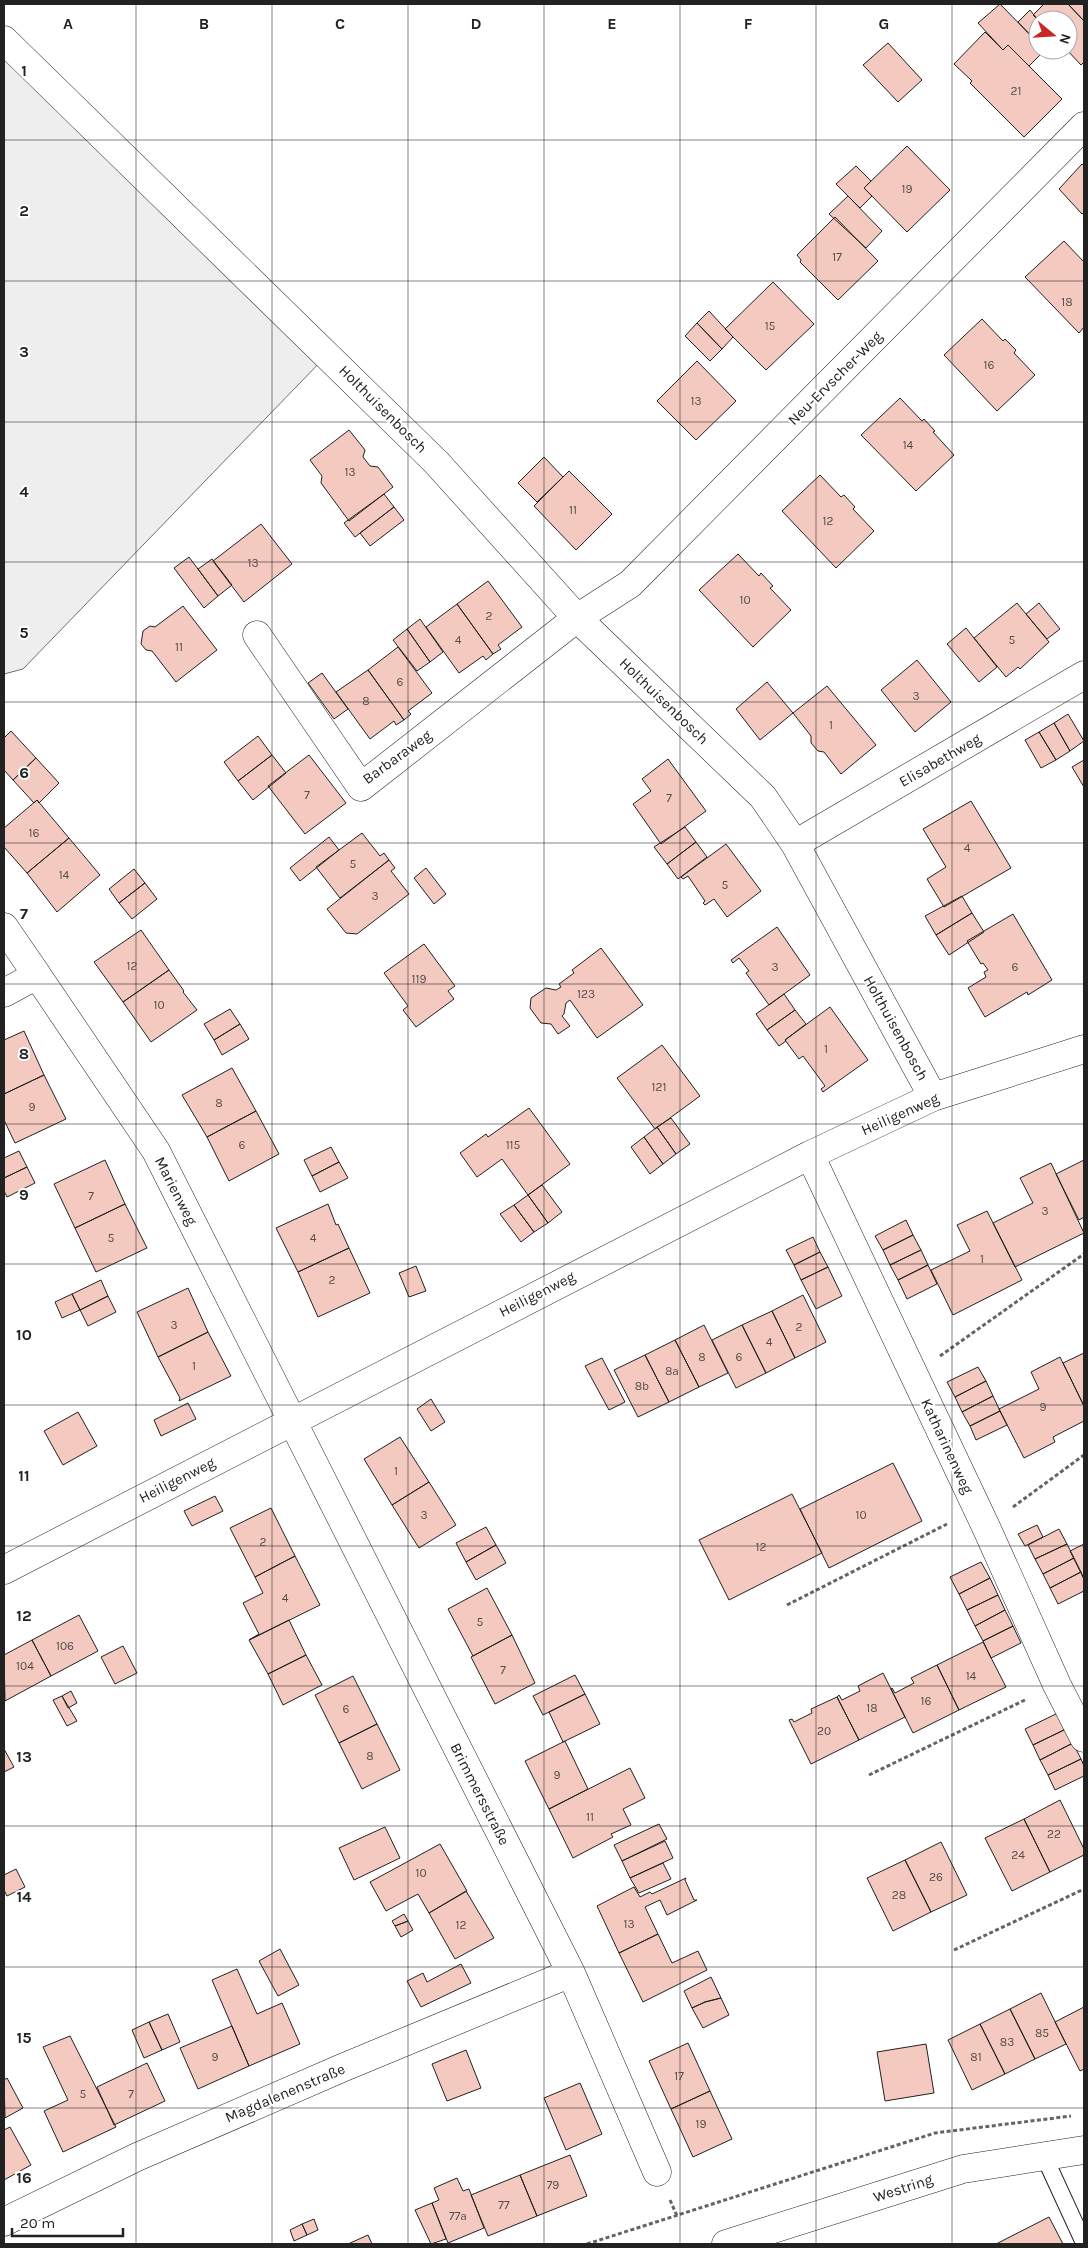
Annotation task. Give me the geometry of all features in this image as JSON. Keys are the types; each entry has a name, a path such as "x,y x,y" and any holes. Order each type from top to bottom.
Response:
{"street":[{"name":"Holthuisenbosch","path":"4,40 328,354 436,462 577,618 763,797 795,844 933,1097"},
{"name":"Neu-Ervscher-Weg","path":"577,618 630,584 1084,126"},
{"name":"Barbaraweg","path":"256,635 361,787 577,618"},
{"name":"Elisabethweg","path":"795,844 1084,676"},
{"name":"Marienweg","path":"4,927 156,1151 292,1421"},
{"path":"4,993 37,975"},
{"name":"Heiligenweg","path":"4,1570 810,1155 933,1097 1084,1049"},
{"name":"Katharinenweg","path":"810,1155 981,1518 1057,1685 1084,1738"},
{"name":"Brimmersstraße","path":"292,1421 571,1973 657,2172"},
{"name":"Magdalenenstraße","path":"4,2222 137,2157 351,2064 571,1973"},
{"name":"Westring","path":"726,2244 963,2169 1084,2150"}],"lane":[{"path":"1044,2156 1084,2243"}],"path":[{"path":"914,1376 1084,1254"},
{"path":"787,1605 981,1518 1084,1455"},
{"path":"869,1775 1057,1685"},
{"path":"954,1950 1084,1888"},
{"path":"587,2244 935,2133 1075,2115"}],"shaded area":[{"path":"4,40 328,354 23,669 4,674"}],"building":[{"path":"1000,4 1028,33 1028,60 1035,60 1029,66 1008,45 1003,50 978,23"},
{"path":"1044,4 1068,4 1074,10 1038,10"},
{"path":"1068,4 1084,4 1084,21 1078,15 1078,10 1074,10"},
{"path":"1028,12 1028,32 1018,22"},
{"path":"1078,15 1084,21 1084,62 1081,65 1076,60 1078,60"},
{"path":"985,32 1003,50 1008,45 1062,99 1024,137 970,83 972,81 954,64"},
{"path":"888,43 922,80 898,102 863,65"},
{"path":"907,146 950,190 907,232 864,188"},
{"path":"1082,164 1084,166 1084,212 1082,214 1059,189"},
{"path":"856,166 871,181 864,188 872,196 860,208 836,184"},
{"path":"848,196 882,231 866,248 829,214"},
{"path":"835,217 878,261 838,300 800,262 801,260 797,255"},
{"path":"1064,241 1084,262 1084,327 1079,333 1025,277"},
{"path":"773,282 814,324 766,370 725,329"},
{"path":"709,311 733,337 722,349 697,323"},
{"path":"982,319 1003,341 1005,339 1016,350 1014,353 1035,375 997,411 944,355"},
{"path":"697,323 722,349 710,361 685,336"},
{"path":"697,361 736,401 696,440 657,401"},
{"path":"900,398 922,421 924,419 954,455 916,491 861,435"},
{"path":"349,430 365,450 363,457 370,466 378,467 393,487 349,521 321,483 322,476 310,460"},
{"path":"544,457 563,477 537,502 518,483"},
{"path":"569,471 612,514 576,550 534,506"},
{"path":"820,475 841,497 844,495 855,507 853,509 874,531 836,568 782,511"},
{"path":"384,494 394,507 355,537 344,523"},
{"path":"394,507 404,520 370,546 360,533"},
{"path":"261,524 292,564 244,602 213,561"},
{"path":"738,554 759,576 761,573 773,586 770,588 791,610 753,647 699,590"},
{"path":"189,557 218,596 204,608 174,568"},
{"path":"212,559 232,585 218,596 198,569"},
{"path":"488,581 522,627 498,645 501,649 493,654 457,604"},
{"path":"1017,603 1049,642 1020,669 1018,667 1006,677 974,638"},
{"path":"1039,603 1060,629 1047,639 1026,614"},
{"path":"457,604 493,654 486,660 483,656 459,673 426,627"},
{"path":"183,606 217,650 176,682 152,651 146,650 141,644 143,631 150,626 155,627"},
{"path":"420,619 443,652 430,662 407,629"},
{"path":"966,628 997,667 979,682 947,644"},
{"path":"407,629 430,662 417,671 393,640"},
{"path":"398,647 432,693 408,711 411,714 404,720 368,670"},
{"path":"917,660 951,702 915,732 881,690"},
{"path":"368,670 404,720 396,725 394,721 370,739 336,692"},
{"path":"322,673 348,709 334,719 308,683"},
{"path":"767,682 793,713 760,740 736,709"},
{"path":"827,686 876,745 841,774 824,752 818,751 811,743 811,736 793,713"},
{"path":"1068,714 1084,741 1070,751 1054,723"},
{"path":"1054,723 1070,751 1056,760 1039,732"},
{"path":"11,731 36,758 13,780 4,770 4,738"},
{"path":"1039,732 1056,760 1041,768 1025,740"},
{"path":"258,736 272,755 238,781 224,762"},
{"path":"272,755 286,773 253,800 238,781"},
{"path":"309,755 346,803 305,834 268,786"},
{"path":"36,758 59,783 39,803 37,800 34,803 13,780"},
{"path":"668,759 706,811 661,844 633,804 651,791 642,779"},
{"path":"1084,760 1084,787 1072,767"},
{"path":"37,800 69,838 27,873 4,847 4,828"},
{"path":"971,801 1011,868 944,907 927,879 946,867 923,829"},
{"path":"685,827 696,842 667,864 654,847"},
{"path":"362,833 380,856 384,853 389,860 340,898 316,867"},
{"path":"329,837 339,850 300,881 290,868"},
{"path":"69,838 100,875 57,912 27,873"},
{"path":"696,842 707,857 678,879 667,864"},
{"path":"726,844 761,891 727,917 714,899 705,905 703,903 705,901 688,876 683,879 681,877"},
{"path":"389,860 395,868 391,871 409,894 357,934 346,933 327,909"},
{"path":"426,868 446,894 434,904 414,878"},
{"path":"134,869 145,883 119,903 109,889"},
{"path":"145,883 157,899 132,919 119,903"},
{"path":"962,896 972,913 936,935 925,916"},
{"path":"972,913 984,932 949,955 936,935"},
{"path":"1013,914 1052,980 1028,995 1027,992 985,1017 968,988 986,977 984,972 988,970 983,963 981,964 967,941"},
{"path":"777,927 810,975 769,1005 746,973 749,971 739,958 733,963 731,960"},
{"path":"141,930 169,970 123,1002 94,962"},
{"path":"424,944 455,986 448,991 454,999 416,1027 403,1010 408,1006 384,973"},
{"path":"601,948 643,1005 597,1038 570,1000 566,1003 562,1016 570,1026 558,1034 551,1024 541,1023 530,1008 531,998 546,988 556,990 561,987 559,984 574,973 572,970"},
{"path":"169,970 197,1010 151,1042 123,1002"},
{"path":"784,994 795,1010 767,1030 756,1014"},
{"path":"830,1007 868,1060 823,1092 821,1089 825,1086 803,1056 799,1059 785,1040"},
{"path":"230,1009 240,1024 214,1040 204,1024"},
{"path":"795,1010 806,1024 779,1046 767,1030"},
{"path":"240,1024 249,1039 222,1055 214,1040"},
{"path":"24,1031 44,1075 4,1094 4,1040"},
{"path":"662,1045 700,1096 655,1129 617,1078"},
{"path":"232,1068 256,1111 207,1137 182,1095"},
{"path":"44,1075 66,1119 15,1143 4,1120 4,1094"},
{"path":"529,1108 570,1164 528,1195 502,1159 477,1177 460,1153 486,1134 488,1137"},
{"path":"256,1111 279,1154 229,1181 207,1137"},
{"path":"671,1118 690,1144 676,1154 657,1127"},
{"path":"657,1127 676,1154 663,1164 644,1137"},
{"path":"644,1137 663,1164 650,1174 631,1147"},
{"path":"331,1147 339,1162 312,1176 304,1160"},
{"path":"19,1151 27,1167 4,1178 4,1158"},
{"path":"105,1160 125,1204 75,1228 54,1184"},
{"path":"1084,1160 1084,1217 1079,1220 1056,1174"},
{"path":"339,1162 348,1178 320,1192 312,1176"},
{"path":"1051,1163 1084,1233 1015,1267 993,1223 1033,1203 1020,1178"},
{"path":"27,1167 35,1183 7,1197 4,1191 4,1178"},
{"path":"542,1185 562,1212 548,1223 528,1195"},
{"path":"528,1195 548,1223 534,1232 514,1205"},
{"path":"125,1204 147,1248 96,1272 75,1228"},
{"path":"328,1204 336,1225 338,1224 349,1248 298,1272 276,1228"},
{"path":"514,1205 534,1232 521,1242 500,1214"},
{"path":"987,1211 1022,1280 953,1315 931,1270 970,1251 957,1225"},
{"path":"906,1220 913,1235 883,1250 875,1236"},
{"path":"913,1235 921,1250 890,1265 883,1250"},
{"path":"813,1237 820,1252 794,1265 786,1250"},
{"path":"349,1248 370,1293 318,1317 298,1272"},
{"path":"921,1250 928,1265 898,1280 890,1265"},
{"path":"820,1252 828,1267 801,1280 794,1265"},
{"path":"928,1265 937,1284 907,1299 898,1280"},
{"path":"416,1266 426,1291 409,1297 399,1273"},
{"path":"828,1267 842,1296 816,1309 801,1280"},
{"path":"101,1280 108,1296 80,1310 72,1294"},
{"path":"188,1288 208,1332 158,1357 137,1312"},
{"path":"72,1294 80,1310 62,1318 55,1302"},
{"path":"803,1295 826,1342 795,1358 772,1311"},
{"path":"108,1296 116,1312 88,1326 80,1310"},
{"path":"772,1311 795,1358 766,1373 742,1325"},
{"path":"704,1325 728,1373 699,1387 675,1340"},
{"path":"742,1325 766,1373 736,1388 712,1340"},
{"path":"208,1332 231,1376 179,1401 180,1398 158,1357"},
{"path":"675,1340 699,1387 669,1402 645,1355"},
{"path":"1084,1353 1084,1406 1063,1363"},
{"path":"645,1355 669,1402 638,1417 614,1370"},
{"path":"1060,1357 1084,1406 1084,1421 1053,1437 1055,1442 1024,1458 999,1409 1039,1389 1031,1372"},
{"path":"602,1358 625,1402 609,1410 585,1366"},
{"path":"978,1367 986,1381 955,1397 947,1382"},
{"path":"986,1381 993,1396 962,1412 955,1397"},
{"path":"993,1396 1000,1411 970,1426 962,1412"},
{"path":"431,1399 445,1422 431,1431 417,1409"},
{"path":"188,1403 196,1419 161,1436 154,1420"},
{"path":"1000,1411 1007,1425 976,1440 970,1426"},
{"path":"78,1412 97,1446 63,1465 44,1431"},
{"path":"400,1437 429,1482 392,1505 364,1459"},
{"path":"893,1463 922,1521 829,1568 800,1509"},
{"path":"429,1482 456,1525 419,1548 392,1505"},
{"path":"792,1494 822,1553 729,1600 699,1540"},
{"path":"215,1496 223,1511 192,1526 184,1511"},
{"path":"271,1508 295,1556 255,1577 230,1528"},
{"path":"1037,1525 1043,1537 1025,1546 1018,1534"},
{"path":"486,1527 496,1545 466,1562 456,1543"},
{"path":"1059,1529 1067,1544 1035,1559 1028,1545"},
{"path":"1067,1544 1074,1558 1043,1574 1035,1559"},
{"path":"1084,1544 1084,1579 1070,1551"},
{"path":"496,1545 506,1563 476,1580 466,1562"},
{"path":"295,1556 320,1605 249,1640 259,1634 243,1603 263,1593 255,1577"},
{"path":"1074,1558 1081,1572 1050,1588 1043,1574"},
{"path":"981,1562 990,1578 959,1594 950,1577"},
{"path":"1081,1572 1084,1579 1084,1591 1058,1604 1050,1588"},
{"path":"990,1578 998,1595 967,1610 959,1594"},
{"path":"487,1588 512,1635 473,1656 448,1609"},
{"path":"998,1595 1005,1610 975,1626 967,1610"},
{"path":"1005,1610 1013,1626 983,1641 975,1626"},
{"path":"79,1615 98,1651 51,1676 32,1640"},
{"path":"289,1620 306,1655 268,1674 249,1640"},
{"path":"1013,1626 1021,1643 991,1658 983,1641"},
{"path":"512,1635 535,1683 495,1704 471,1657"},
{"path":"32,1640 51,1676 5,1701 4,1655"},
{"path":"983,1642 1006,1687 959,1710 937,1665"},
{"path":"123,1646 137,1673 115,1684 101,1657"},
{"path":"306,1655 322,1685 283,1705 268,1674"},
{"path":"937,1665 959,1710 913,1733 891,1689 895,1693 914,1683 911,1678"},
{"path":"883,1673 905,1717 859,1740 837,1697 839,1695 842,1700 860,1691 858,1686"},
{"path":"575,1675 585,1694 543,1715 533,1696"},
{"path":"353,1676 377,1724 339,1743 315,1695"},
{"path":"71,1691 77,1703 68,1708 62,1696"},
{"path":"585,1694 600,1724 563,1742 549,1712"},
{"path":"62,1696 77,1721 67,1726 53,1700"},
{"path":"837,1697 859,1740 811,1764 789,1720 792,1719 794,1722 812,1713 811,1709"},
{"path":"1058,1713 1066,1729 1033,1745 1025,1729"},
{"path":"377,1724 400,1770 362,1789 339,1743"},
{"path":"1066,1729 1073,1743 1040,1760 1033,1745"},
{"path":"565,1741 588,1789 549,1809 525,1761"},
{"path":"1073,1743 1081,1759 1048,1775 1040,1760"},
{"path":"4,1749 14,1767 4,1772"},
{"path":"1081,1759 1084,1766 1084,1776 1055,1790 1048,1775"},
{"path":"630,1768 645,1798 623,1809 631,1825 611,1834 613,1837 573,1858 549,1809"},
{"path":"1060,1800 1084,1849 1084,1855 1050,1872 1024,1819"},
{"path":"1024,1819 1050,1872 1012,1891 985,1838"},
{"path":"659,1824 667,1839 622,1861 614,1845"},
{"path":"385,1827 400,1858 354,1880 339,1848"},
{"path":"665,1841 673,1858 630,1878 622,1861"},
{"path":"941,1842 967,1895 931,1912 905,1860"},
{"path":"440,1844 467,1891 429,1913 418,1894 386,1911 370,1882"},
{"path":"905,1860 931,1912 893,1931 867,1878"},
{"path":"663,1863 671,1879 639,1893 630,1878"},
{"path":"16,1869 25,1887 7,1896 4,1890 4,1875"},
{"path":"686,1878 685,1880 694,1900 697,1900 667,1915 660,1900 645,1907 658,1934 619,1953 597,1906 634,1887 640,1897 650,1892 652,1894"},
{"path":"466,1891 494,1938 455,1959 429,1913"},
{"path":"404,1914 408,1921 395,1926 392,1921"},
{"path":"408,1921 413,1930 401,1937 395,1926"},
{"path":"658,1934 672,1963 698,1951 707,1970 643,2002 619,1953"},
{"path":"280,1949 299,1985 278,1996 259,1961"},
{"path":"461,1964 471,1983 421,2007 407,1981 423,1973 427,1982"},
{"path":"237,1969 257,2014 282,2003 300,2044 249,2066 212,1980"},
{"path":"711,1977 721,1998 692,2008 684,1991"},
{"path":"1041,1993 1066,2044 1035,2059 1010,2009"},
{"path":"721,1998 729,2015 703,2028 692,2008"},
{"path":"1084,2007 1084,2069 1080,2071 1055,2022"},
{"path":"1010,2009 1035,2059 1005,2074 980,2024"},
{"path":"168,2014 180,2042 162,2050 149,2022"},
{"path":"149,2022 162,2050 144,2058 132,2030"},
{"path":"980,2024 1005,2074 972,2090 948,2040"},
{"path":"232,2026 249,2066 198,2089 180,2048"},
{"path":"70,2036 116,2127 63,2152 44,2111 68,2100 43,2047"},
{"path":"688,2043 710,2091 671,2109 649,2061"},
{"path":"926,2044 934,2093 885,2101 877,2052"},
{"path":"466,2050 481,2088 447,2101 432,2064"},
{"path":"147,2063 165,2101 114,2125 97,2087"},
{"path":"7,2078 23,2108 5,2118 4,2080"},
{"path":"580,2083 602,2134 566,2150 544,2098"},
{"path":"710,2091 732,2139 693,2157 671,2109"},
{"path":"10,2127 31,2165 4,2180 4,2130"},
{"path":"570,2155 587,2196 537,2216 520,2175"},
{"path":"520,2175 537,2216 488,2236 471,2195"},
{"path":"457,2178 463,2191 469,2189 484,2228 448,2243 432,2203 439,2200 434,2188"},
{"path":"432,2203 446,2239 431,2244 415,2210"},
{"path":"1049,2217 1063,2244 996,2244"},
{"path":"314,2219 318,2230 307,2235 302,2224"},
{"path":"302,2224 307,2235 294,2241 290,2230"},
{"path":"368,2235 372,2244 348,2244"}]}
